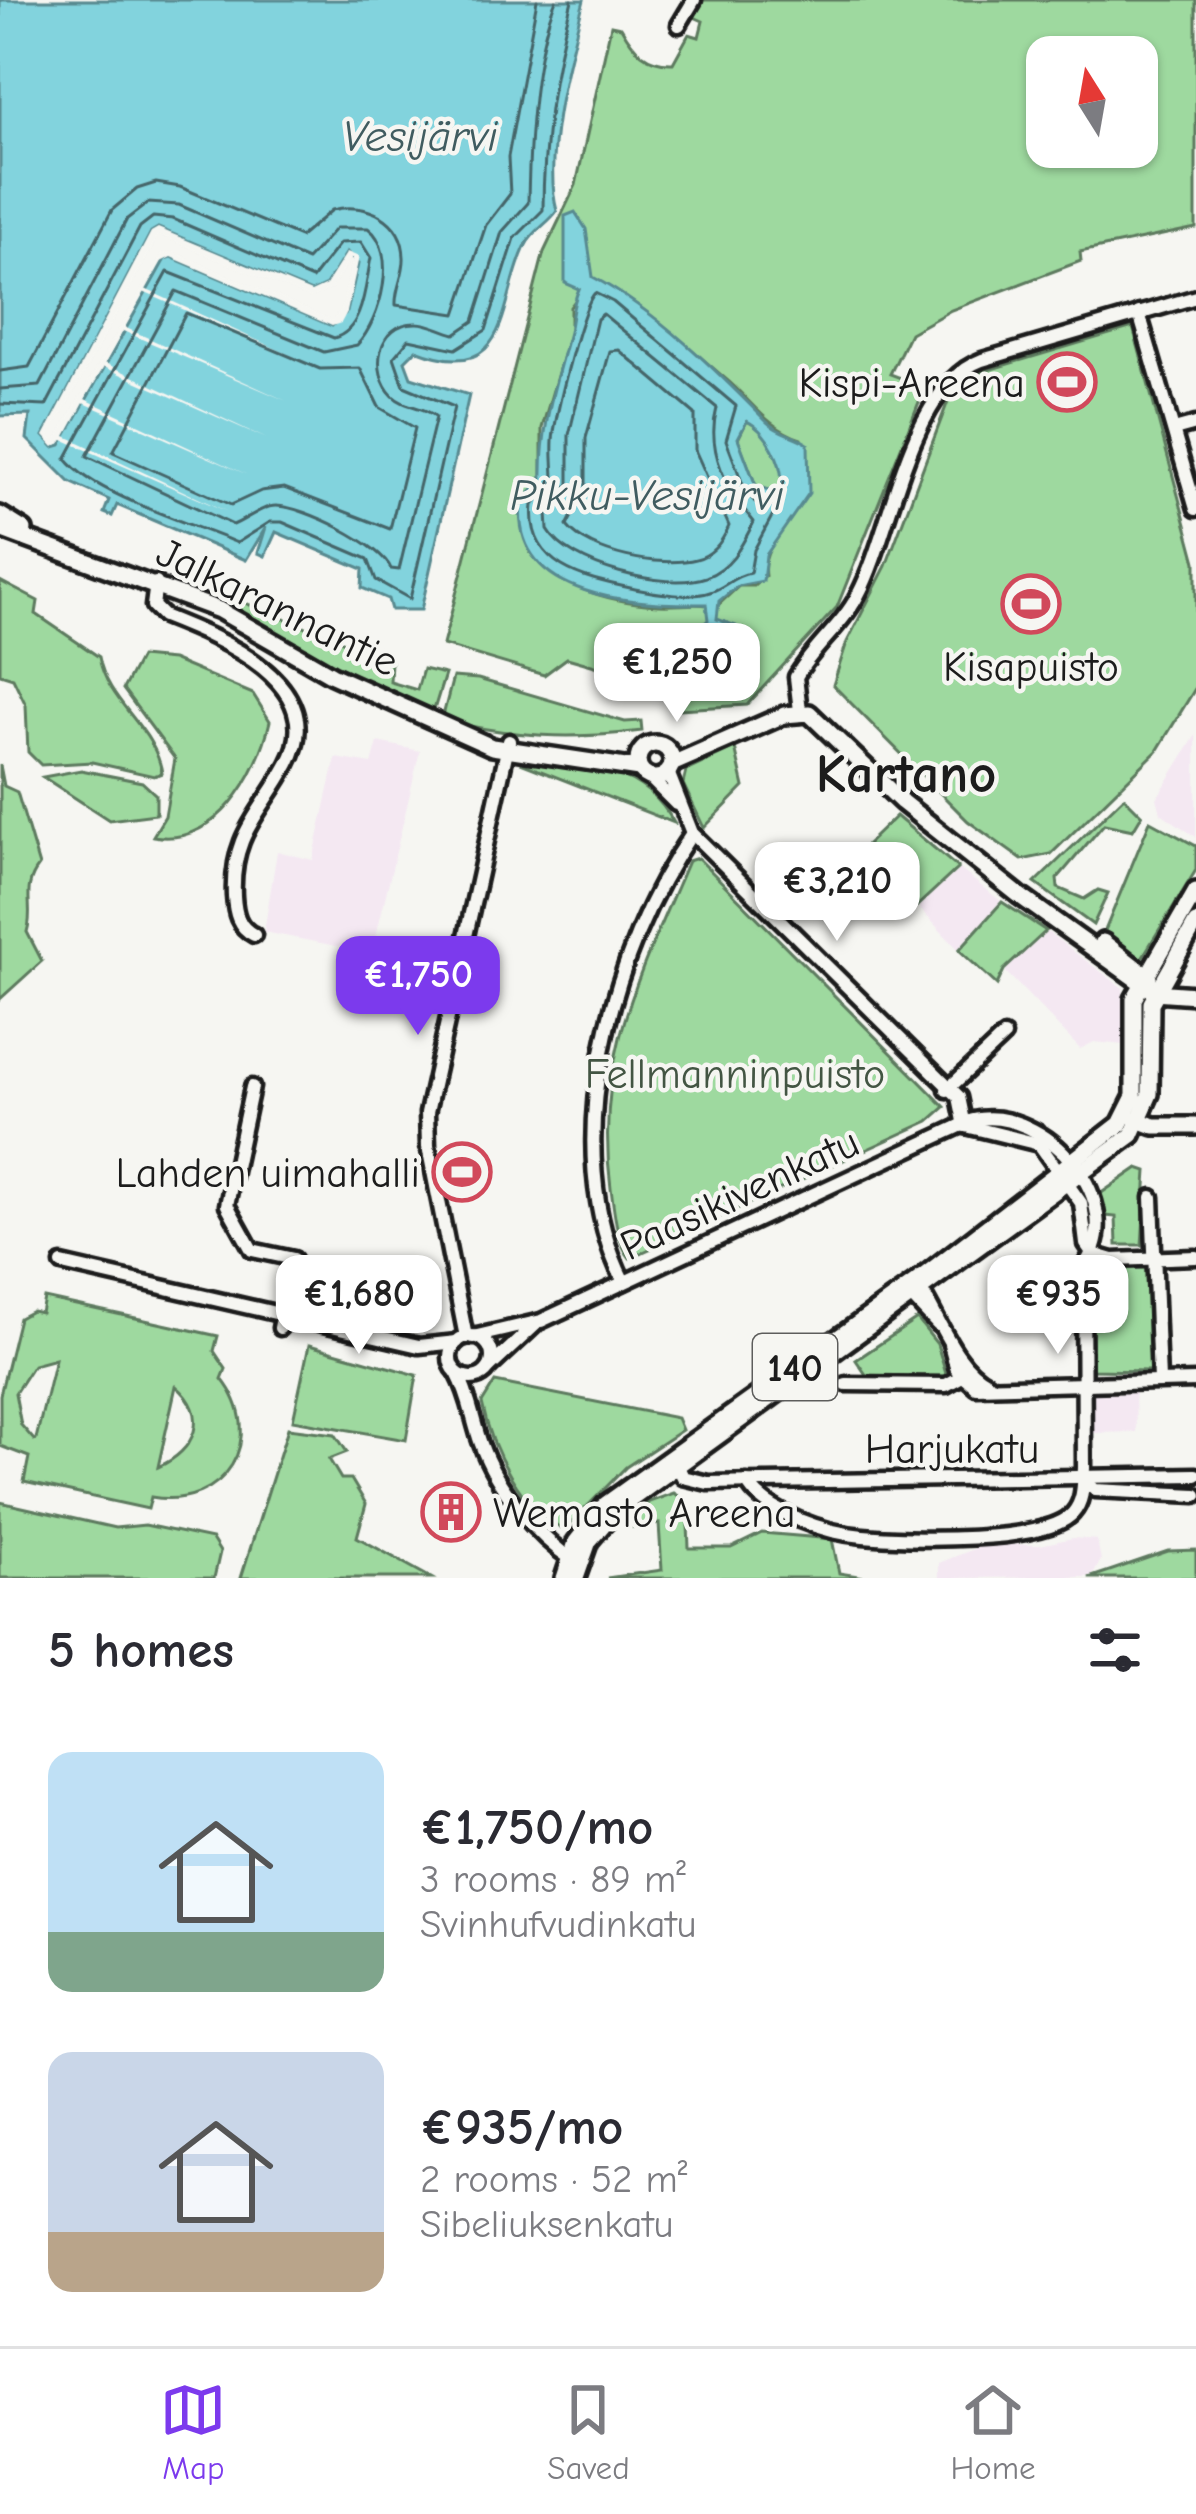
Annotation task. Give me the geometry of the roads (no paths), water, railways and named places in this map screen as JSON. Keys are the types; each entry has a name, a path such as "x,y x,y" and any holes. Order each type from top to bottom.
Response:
{"main road":[{"name":"Jalkarannantie","path":"0,515 47,544"},
{"name":"Jalkarannantie","path":"0,529 156,583 250,626 332,675 476,736 508,745 616,756 643,767"},
{"path":"799,707 920,814 1010,883 1148,982 1196,995"},
{"path":"643,767 669,762 799,707 823,712 920,814"},
{"path":"643,767 651,744 669,762"},
{"path":"1196,891 1148,982 1150,1094 1134,1119 1196,1126"},
{"path":"1148,982 1196,923"},
{"name":"140","path":"564,1578 615,1511 914,1290 1112,1153 1134,1119"},
{"name":"140","path":"1071,1177 1134,1119"}],"street":[{"path":"679,25 694,0"},
{"path":"799,707 796,677 861,591 928,412 953,375 982,361 1196,296"},
{"path":"1139,313 1196,508"},
{"path":"1174,430 1196,424"},
{"path":"156,583 153,606 163,616 245,655 272,675 293,709 293,753 238,842 235,905 240,924 254,935"},
{"path":"465,1339 428,1146 427,1113 508,745"},
{"path":"669,762 677,804"},
{"path":"643,767 677,804 692,833 964,1106 965,1126"},
{"path":"624,1282 610,1250 593,1171 597,1074 612,1003 667,877 692,833"},
{"path":"947,1090 1004,1036"},
{"path":"252,1087 227,1205 253,1250 294,1259 282,1322"},
{"name":"Paasikivenkatu","path":"418,1346 541,1321 981,1118 1041,1130 1071,1177"},
{"path":"1071,1177 1084,1210 1086,1244 1093,1254"},
{"path":"1152,1197 1160,1382"},
{"path":"1093,1254 1196,1257"},
{"path":"747,1482 761,1500 831,1530 864,1537 961,1536 1060,1524 1081,1501 1084,1480 1083,1267 1093,1254"},
{"path":"62,1264 282,1322 418,1346 470,1378 486,1371"},
{"path":"914,1290 971,1386 1196,1381"},
{"name":"Paasikivenkatu","path":"486,1371 541,1321"},
{"path":"465,1339 488,1345 486,1371 473,1403"},
{"path":"465,1339 450,1355 473,1403 483,1450 532,1525 577,1558"},
{"path":"846,1384 946,1385 966,1374"},
{"name":"Harjukatu","path":"679,1460 690,1480 709,1483 1196,1475"},
{"path":"1084,1480 1095,1490 1196,1495"}],"water":[{"name":"Vesijärvi","path":"0,0 584,0 555,134 557,211 526,245 497,333 470,358 447,359 416,350 405,361 411,377 469,395 421,610 391,610 388,599 362,588 363,569 276,532 265,556 258,553 266,527 246,560 117,505 112,516 104,513 109,500 70,482 27,439 30,415 0,416","holes":["158,228 311,292 326,285 347,252 358,264 347,312 332,326 171,257 165,259 61,445 54,447 44,436 151,232"]},
{"name":"Pikku-Vesijärvi","path":"575,212 586,229 593,277 663,325 772,426 808,444 809,493 766,555 763,581 738,586 719,601 717,619 736,626 742,638 735,670 700,677 687,654 691,635 708,620 706,604 647,602 584,590 557,578 536,560 523,535 521,503 542,479 550,406 579,289 565,283 565,216","holes":["747,421 767,440 780,468 781,486 772,491 756,486 738,438"]}],"place":[{"name":"Kispi-Areena","path":"1067,382"},
{"name":"Kisapuisto","path":"1031,604"},
{"name":"Lahden uimahalli","path":"462,1172"},
{"name":"Wemasto Areena","path":"451,1512"}],"district":[{"name":"Kartano","path":"906,773"}],"park label":[{"name":"Fellmanninpuisto","path":"735,1073"}]}
